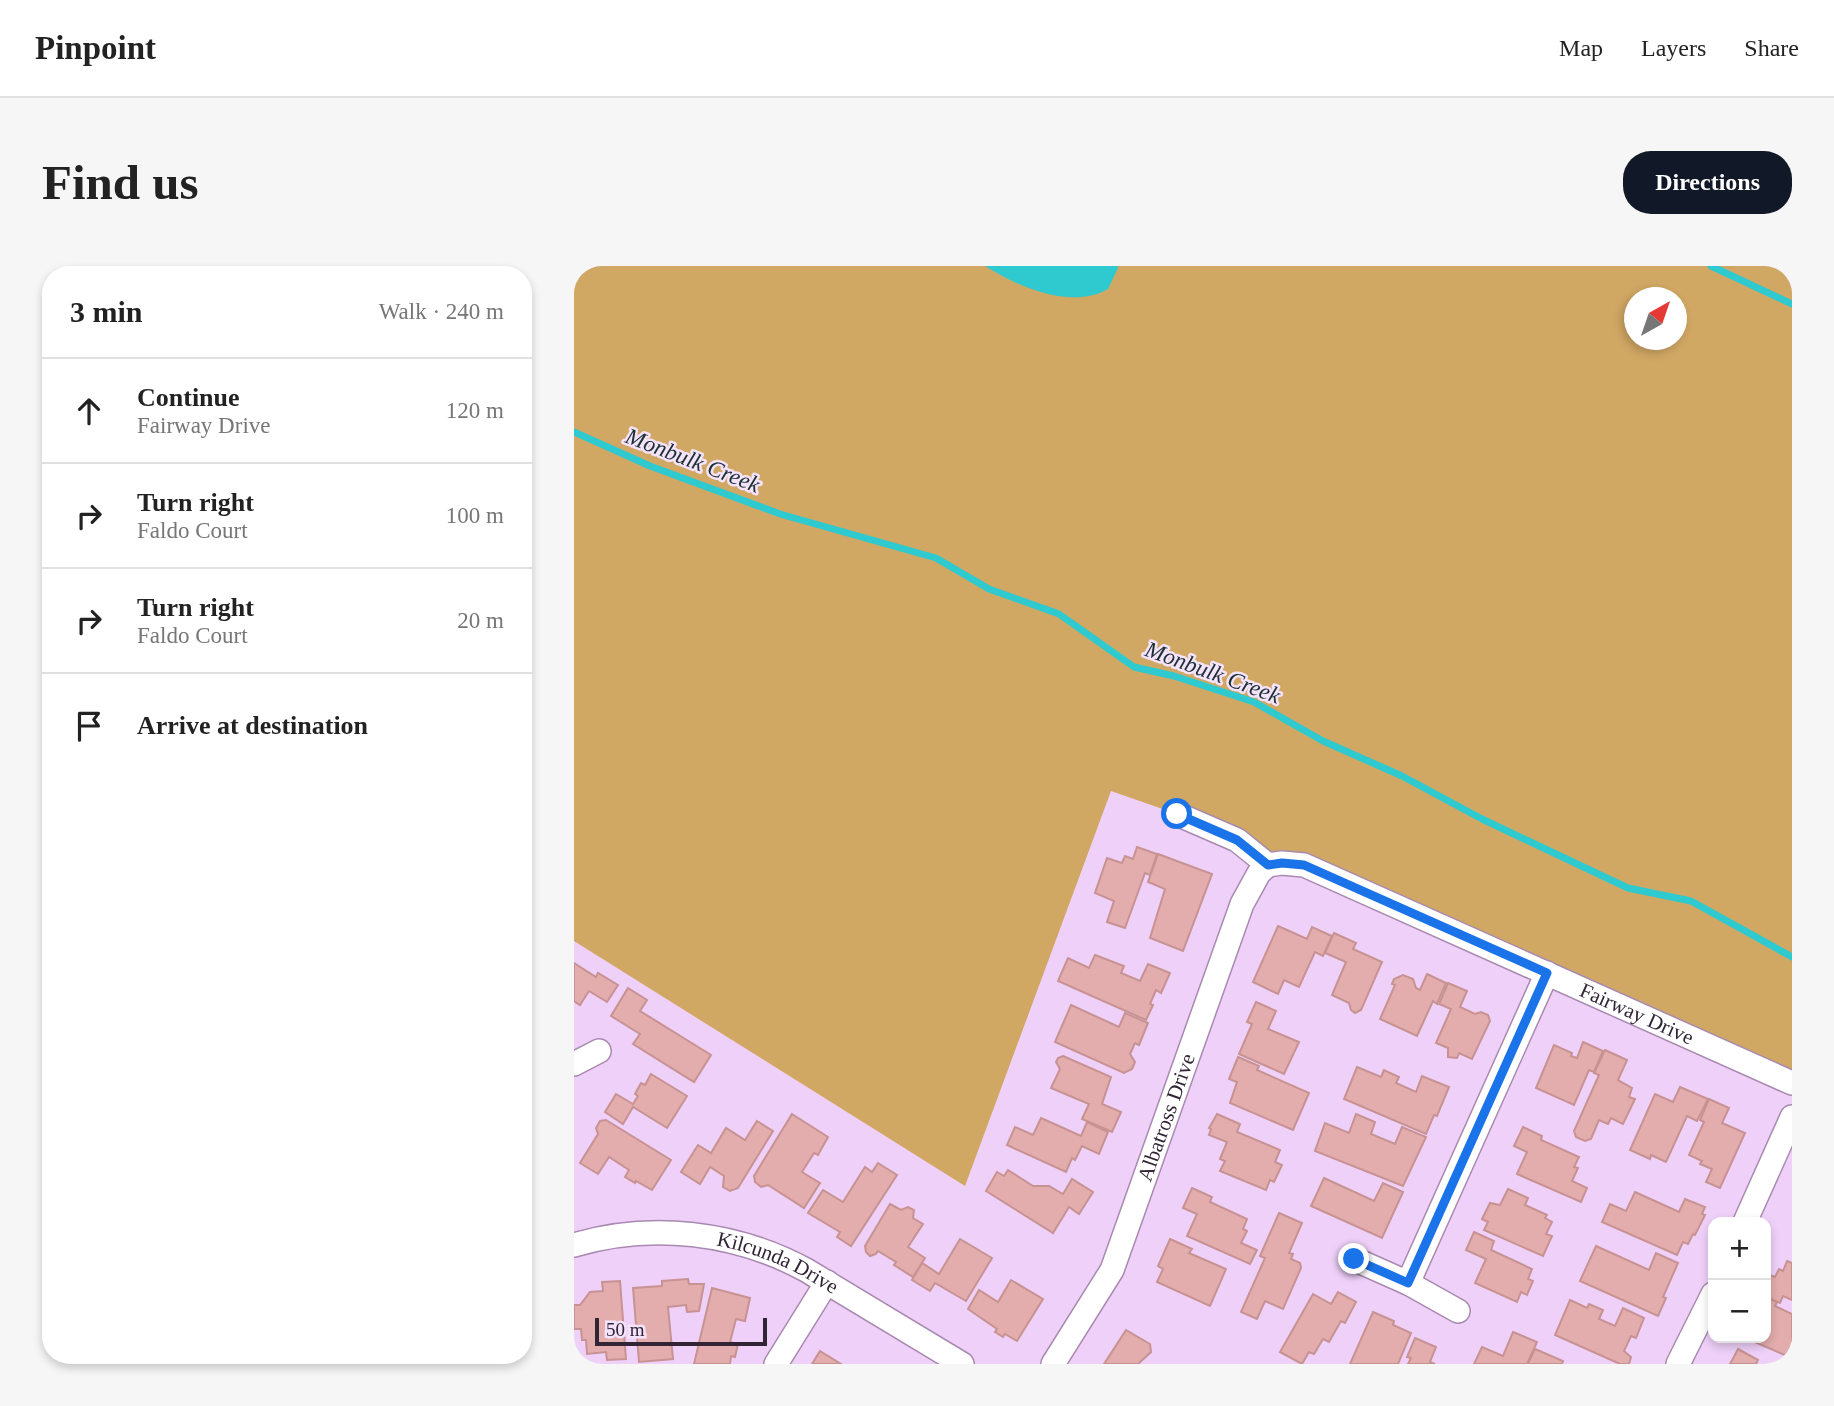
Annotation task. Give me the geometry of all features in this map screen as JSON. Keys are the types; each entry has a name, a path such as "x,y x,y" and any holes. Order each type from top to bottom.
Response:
{"street":[{"path":"1177,814 1237,840 1268,865"},
{"name":"Fairway Drive","path":"1268,865 1304,865 1792,1083"},
{"name":"Albatross Drive","path":"1053,1364 1112,1270 1242,904 1259,873 1268,865"},
{"path":"1408,1283 1547,973"},
{"path":"574,1064 599,1051"},
{"path":"1747,1217 1792,1117"},
{"name":"Kilcunda Drive","path":"574,1245 642,1233 708,1236 765,1251 827,1282 962,1364"},
{"path":"1354,1259 1408,1283 1458,1311"},
{"path":"776,1364 827,1282"},
{"path":"1678,1364 1708,1304"}],"shaded area":[{"path":"574,266 1792,266 1792,1083 1292,863 1177,814 1111,791 965,1186 574,941"},
{"path":"985,266 1118,268 1108,289 1094,295 1078,297 1029,288"}],"building":[{"path":"1137,847 1157,854 1150,875 1145,873 1125,928 1107,922 1114,901 1095,893 1107,858 1122,863 1125,856 1133,859"},
{"path":"1158,854 1212,874 1183,951 1150,938 1165,889 1148,882"},
{"path":"1278,926 1307,939 1312,927 1332,936 1323,956 1315,952 1299,987 1284,980 1278,994 1253,982"},
{"path":"1334,933 1356,943 1353,949 1382,962 1361,1010 1355,1013 1349,1003 1332,995 1346,962 1325,953"},
{"path":"1095,955 1124,966 1121,973 1140,981 1148,964 1170,973 1161,993 1156,990 1146,1020 1058,981 1068,958 1089,968"},
{"path":"574,963 596,977 598,973 618,985 607,1002 589,991 580,1005 574,1001"},
{"path":"1427,974 1446,983 1437,1004 1433,1001 1417,1036 1380,1019 1395,985 1392,984 1394,979 1403,975 1413,979 1416,988 1420,990"},
{"path":"1448,983 1467,991 1460,1007 1475,1014 1481,1012 1488,1015 1490,1021 1472,1059 1459,1053 1457,1058 1448,1057 1448,1048 1436,1043 1451,1009 1439,1004"},
{"path":"628,988 647,1000 640,1011 711,1055 694,1082 633,1044 640,1034 611,1016"},
{"path":"1256,1002 1276,1011 1268,1029 1299,1042 1284,1074 1239,1054 1252,1024 1247,1022"},
{"path":"1071,1005 1119,1027 1125,1013 1148,1023 1139,1045 1135,1043 1130,1054 1135,1062 1132,1069 1124,1073 1055,1042"},
{"path":"1583,1042 1603,1051 1594,1072 1589,1070 1574,1105 1536,1088 1554,1045 1577,1058"},
{"path":"1605,1050 1627,1060 1618,1080 1632,1088 1629,1097 1635,1099 1623,1124 1611,1118 1608,1124 1599,1120 1591,1139 1585,1141 1576,1137 1574,1131 1599,1075 1594,1073"},
{"path":"1063,1056 1111,1077 1102,1104 1121,1112 1112,1132 1082,1119 1089,1104 1051,1088 1060,1069 1056,1062"},
{"path":"1238,1057 1259,1066 1257,1070 1309,1093 1293,1130 1230,1103 1237,1082 1229,1079"},
{"path":"1357,1067 1381,1077 1384,1070 1399,1077 1396,1083 1416,1092 1422,1076 1449,1087 1426,1134 1344,1099"},
{"path":"651,1074 687,1096 667,1128 633,1107 623,1124 605,1112 616,1094 633,1104 641,1083 645,1085"},
{"path":"1680,1087 1708,1099 1697,1121 1687,1116 1666,1162 1651,1155 1650,1159 1630,1150 1655,1094 1673,1102"},
{"path":"1709,1099 1729,1108 1722,1123 1745,1133 1720,1188 1706,1182 1712,1169 1689,1155 1704,1122 1700,1120"},
{"path":"792,1114 828,1137 818,1155 814,1153 802,1172 820,1183 804,1208 768,1185 761,1187 755,1182 754,1176"},
{"path":"1217,1114 1240,1124 1237,1132 1280,1150 1275,1162 1282,1165 1274,1182 1270,1180 1266,1190 1220,1171 1225,1161 1220,1159 1227,1142 1209,1135 1209,1128"},
{"path":"1356,1114 1375,1122 1371,1134 1395,1144 1402,1127 1426,1137 1403,1186 1315,1151 1325,1123 1349,1133"},
{"path":"1041,1118 1081,1136 1087,1122 1108,1132 1099,1154 1082,1146 1075,1160 1072,1158 1066,1172 1007,1145 1015,1127 1033,1135"},
{"path":"606,1120 671,1160 652,1190 625,1177 629,1170 609,1157 598,1174 580,1163 598,1134 596,1128 600,1121"},
{"path":"757,1121 773,1131 738,1188 730,1191 723,1187 724,1176 710,1167 700,1184 681,1172 698,1145 711,1153 726,1128 745,1140"},
{"path":"1523,1127 1542,1136 1541,1140 1579,1157 1574,1167 1578,1168 1572,1181 1587,1188 1581,1202 1517,1174 1527,1152 1514,1146"},
{"path":"878,1163 897,1175 851,1246 837,1237 840,1232 808,1213 823,1190 843,1202 865,1167 872,1172"},
{"path":"1008,1170 1033,1186 1049,1186 1063,1194 1072,1179 1093,1192 1079,1214 1069,1207 1053,1233 986,1191 997,1172 1004,1176"},
{"path":"1324,1178 1374,1201 1383,1183 1403,1192 1382,1238 1311,1206"},
{"path":"1192,1188 1212,1197 1210,1202 1247,1219 1243,1229 1247,1231 1241,1243 1257,1250 1250,1264 1187,1236 1197,1214 1183,1208"},
{"path":"1508,1189 1528,1198 1525,1205 1547,1215 1545,1218 1552,1222 1546,1234 1552,1236 1543,1256 1484,1230 1488,1222 1482,1219 1490,1203 1500,1205"},
{"path":"1635,1192 1679,1212 1685,1199 1705,1207 1702,1214 1705,1215 1695,1235 1693,1234 1688,1244 1683,1242 1677,1255 1602,1222 1610,1204 1626,1211"},
{"path":"890,1204 901,1210 908,1207 914,1210 913,1218 923,1224 908,1247 925,1258 913,1277 878,1251 870,1256 866,1252 865,1246"},
{"path":"1279,1213 1302,1223 1289,1253 1293,1254 1291,1259 1300,1263 1301,1268 1283,1309 1265,1301 1257,1319 1241,1312 1265,1258 1260,1256"},
{"path":"1474,1232 1494,1241 1491,1250 1532,1269 1528,1279 1533,1281 1527,1295 1521,1292 1517,1302 1475,1283 1486,1259 1466,1250"},
{"path":"960,1239 992,1258 966,1301 935,1283 930,1291 912,1280 922,1263 939,1274"},
{"path":"1170,1239 1192,1249 1189,1253 1226,1269 1210,1306 1157,1282 1163,1269 1158,1266"},
{"path":"1596,1246 1649,1270 1656,1253 1678,1263 1658,1316 1580,1281"},
{"path":"1787,1261 1792,1263 1792,1300 1783,1296 1780,1303 1771,1299 1771,1276 1775,1277 1779,1269 1783,1271"},
{"path":"688,1279 689,1284 704,1284 699,1311 687,1312 686,1305 668,1307 673,1359 639,1362 633,1288 662,1286 662,1281"},
{"path":"1011,1280 1043,1299 1017,1341 995,1332 997,1329 968,1309 979,1290 998,1302"},
{"path":"620,1281 626,1359 607,1360 606,1352 587,1354 586,1340 582,1340 581,1329 574,1329 574,1305 580,1305 590,1292 603,1291 602,1282"},
{"path":"712,1288 750,1298 745,1321 736,1319 730,1342 738,1344 730,1364 694,1364"},
{"path":"1338,1292 1356,1302 1345,1323 1341,1321 1329,1342 1323,1339 1314,1354 1309,1352 1302,1364 1280,1352 1313,1294 1331,1304"},
{"path":"1771,1299 1777,1302 1775,1306 1792,1314 1792,1358 1757,1343 1771,1343"},
{"path":"1570,1300 1587,1308 1589,1304 1603,1310 1599,1319 1615,1326 1623,1308 1644,1318 1636,1338 1631,1336 1624,1351 1631,1357 1629,1364 1620,1364 1555,1335"},
{"path":"1373,1312 1394,1321 1393,1325 1411,1333 1398,1364 1350,1364"},
{"path":"1126,1330 1150,1344 1151,1352 1138,1364 1104,1364"},
{"path":"1513,1332 1537,1342 1527,1364 1474,1364 1482,1347 1503,1356"},
{"path":"1415,1338 1436,1347 1430,1362 1435,1364 1408,1364 1411,1358 1407,1357"},
{"path":"1535,1349 1563,1361 1562,1364 1528,1364"},
{"path":"1738,1349 1758,1360 1756,1364 1730,1364"},
{"path":"820,1351 841,1364 812,1364"}],"waterway":[{"path":"1711,266 1792,304"},
{"name":"Monbulk Creek","path":"574,432 650,466 780,514 936,558 989,589 1059,614 1134,667 1174,676 1254,702 1323,741 1402,776 1482,819 1628,888 1691,901 1792,957"}],"route":[{"path":"1177,814 1237,840 1268,865 1304,865 1547,973 1408,1283 1354,1259"}]}
